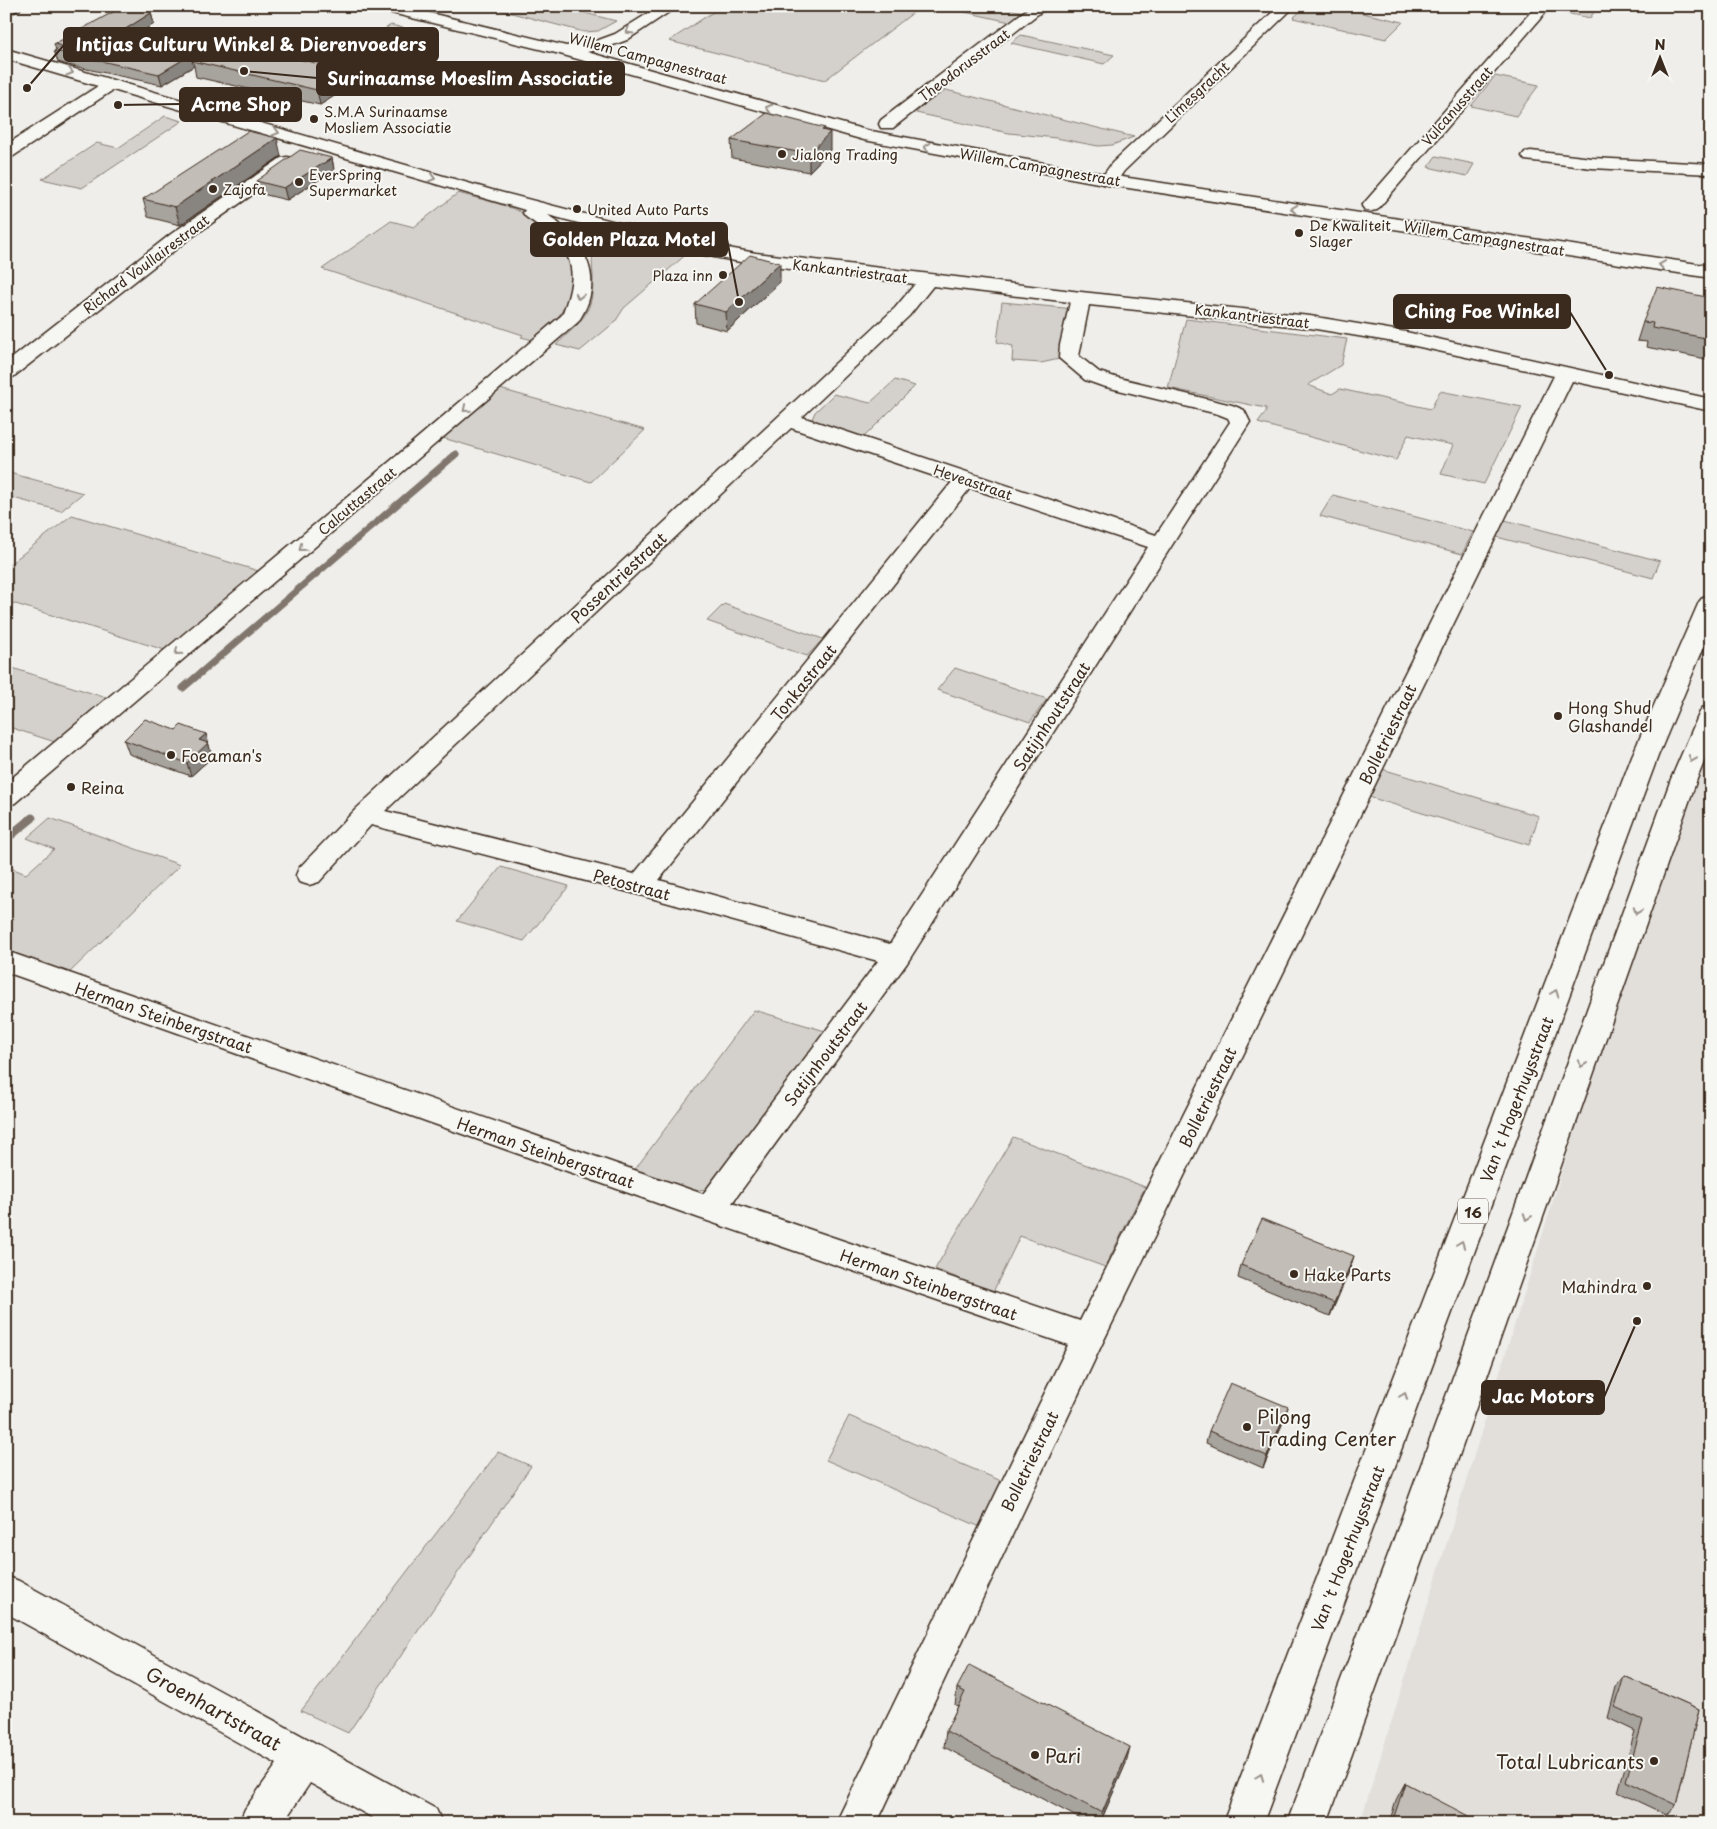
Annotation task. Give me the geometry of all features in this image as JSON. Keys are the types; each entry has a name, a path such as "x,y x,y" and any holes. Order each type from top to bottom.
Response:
{"street":[{"path":"6,10 15,6"},
{"name":"Willem Campagnestraat","path":"380,6 566,51 864,135 1571,244 1711,256"},
{"name":"Willem Campagnestraat","path":"442,6 484,15 791,97"},
{"path":"566,51 599,45 621,36 671,6"},
{"name":"Theodorusstraat","path":"887,124 1041,6"},
{"name":"Limesgracht","path":"1113,173 1288,6"},
{"name":"Vulcanusstraat","path":"1370,206 1544,6"},
{"name":"Kankantriestraat","path":"6,54 486,194 688,246 756,259 1081,298 1310,322 1406,338 1711,405"},
{"path":"6,153 112,84"},
{"name":"Willem Campagnestraat","path":"868,118 887,124 1113,173 1370,206 1711,272"},
{"name":"Richard Voullairestraat","path":"6,373 178,238 314,143"},
{"path":"1531,156 1592,163 1711,169"},
{"name":"Calcuttastraat","path":"6,797 416,452 571,318 580,298 582,280 578,258 573,247 556,229 530,212 486,194"},
{"path":"578,258 586,239 597,233 622,230"},
{"name":"Possentriestraat","path":"308,875 365,815 786,418 902,312 928,280"},
{"name":"Satijnhoutstraat","path":"710,1209 897,956 1240,422 1237,414 1225,408 1109,382 1079,368 1069,358 1070,345 1081,298"},
{"name":"Bolletriestraat","path":"856,1823 1088,1338 1565,374"},
{"name":"Heveastraat","path":"786,418 1161,544"},
{"name":"Tonkastraat","path":"640,885 966,480"},
{"name":"Van 't Hogerhuysstraat","path":"1243,1823 1645,756 1711,602"},
{"path":"1307,1823 1416,1528 1684,779 1711,714"},
{"name":"Petostraat","path":"365,815 640,885 897,956"},
{"name":"Herman Steinbergstraat","path":"6,961 710,1209 1088,1338"},
{"name":"Groenhartstraat","path":"6,1593 422,1823"},
{"path":"259,1823 304,1758"}],"shaded area":[{"path":"485,6 558,6 616,21 598,31 584,32"},
{"path":"722,6 922,6 825,80 669,41"},
{"path":"938,6 996,6 1023,12 1010,22"},
{"path":"1306,6 1331,6 1403,22 1386,39 1293,18"},
{"path":"1560,6 1598,6 1590,18 1556,11"},
{"path":"391,25 431,35 384,66 405,71 378,89 332,79 322,69"},
{"path":"1021,35 1114,55 1104,64 1011,43"},
{"path":"1495,76 1539,85 1516,116 1471,106"},
{"path":"946,90 1134,137 1112,145 1098,146 1056,138 1009,133 916,113 921,107"},
{"path":"165,116 182,121 82,188 42,179 97,143 118,148"},
{"path":"1436,156 1474,164 1467,176 1428,167"},
{"path":"458,193 506,206 535,220 561,246 569,260 572,288 567,301 560,315 537,341 322,269 391,221 414,227"},
{"path":"613,235 637,238 689,252 624,308 615,322 580,351 556,345 579,322 589,308 593,288 592,261 595,244 597,240"},
{"path":"1002,302 1074,309 1064,358 1041,363 1012,361 1013,346 997,342"},
{"path":"1186,319 1347,339 1341,365 1308,385 1332,394 1340,389 1431,409 1440,391 1522,407 1484,484 1441,474 1453,445 1408,435 1396,460 1258,423 1266,412 1266,408 1168,388"},
{"path":"895,380 915,386 862,439 815,422 812,419 815,412 834,394 870,403"},
{"path":"500,389 645,430 591,482 443,438"},
{"path":"6,472 83,493 61,511 6,496"},
{"path":"1333,495 1473,532 1462,554 1320,516"},
{"path":"72,515 262,572 168,651 6,601 6,567"},
{"path":"1501,519 1660,561 1653,578 1493,536"},
{"path":"724,604 823,639 807,656 707,621"},
{"path":"6,666 107,698 55,742 6,726"},
{"path":"955,668 1047,699 1030,722 937,690"},
{"path":"1711,740 1711,1823 1360,1823 1609,1020"},
{"path":"1382,769 1539,816 1529,845 1369,797"},
{"path":"50,818 180,865 67,975 6,952 6,866 26,874 54,849 27,838"},
{"path":"501,867 569,886 524,941 457,921"},
{"path":"754,1010 832,1033 715,1188 691,1191 633,1172"},
{"path":"1013,1137 1145,1187 1105,1267 1020,1236 993,1292 935,1269"},
{"path":"849,1416 1006,1483 985,1529 826,1460"},
{"path":"498,1452 531,1466 348,1733 301,1711"}],"building":[{"path":"124,6 147,6 151,13 124,30 204,47 159,74 54,51 62,46 54,44"},
{"path":"258,36 259,44 289,50 280,55 347,70 317,90 192,61 231,39 238,40"},
{"path":"767,113 825,128 822,130 830,132 809,154 731,140"},
{"path":"248,131 277,138 175,207 143,199"},
{"path":"300,150 332,158 284,188 256,181"},
{"path":"750,255 780,263 726,312 695,304"},
{"path":"1657,287 1711,298 1711,339 1652,328 1653,323 1643,322"},
{"path":"145,719 176,730 181,725 206,734 199,740 208,743 187,763 124,740"},
{"name":"Hake Parts","path":"1262,1219 1354,1256 1334,1303 1241,1265"},
{"name":"Pilong Trading Center","path":"1230,1383 1288,1407 1267,1456 1209,1431"},
{"name":"Pari","path":"969,1665 1130,1747 1102,1813 946,1731 965,1692 957,1688"},
{"name":"Total Lubricants","path":"1624,1676 1699,1709 1676,1805 1626,1781 1643,1720 1615,1707"},
{"path":"1405,1783 1478,1821 1478,1823 1392,1823"}],"waterway":[{"path":"183,688 456,454"},
{"path":"6,839 32,818"}],"place":[{"name":"Surinaamse Moeslim Associatie","path":"244,71"},
{"name":"Intijas Culturu Winkel & Dierenvoeders","path":"27,88"},
{"name":"Acme Shop","path":"118,105"},
{"name":"S.M.A Surinaamse Mosliem Associatie","path":"314,119"},
{"name":"Jialong Trading","path":"782,154"},
{"name":"EverSpring Supermarket","path":"299,182"},
{"name":"Zajofa","path":"213,189"},
{"name":"United Auto Parts","path":"577,209"},
{"name":"De Kwaliteit Slager","path":"1299,233"},
{"name":"Plaza inn","path":"723,275"},
{"name":"Golden Plaza Motel","path":"739,302"},
{"name":"Ching Foe Winkel","path":"1609,375"},
{"name":"Hong Shud Glashandel","path":"1558,716"},
{"name":"Foeaman's","path":"171,755"},
{"name":"Reina","path":"71,787"},
{"name":"Hake Parts","path":"1294,1274"},
{"name":"Mahindra","path":"1647,1286"},
{"name":"Jac Motors","path":"1637,1321"},
{"name":"Pilong Trading Center","path":"1247,1427"},
{"name":"Pari","path":"1035,1755"},
{"name":"Total Lubricants","path":"1654,1761"}]}
